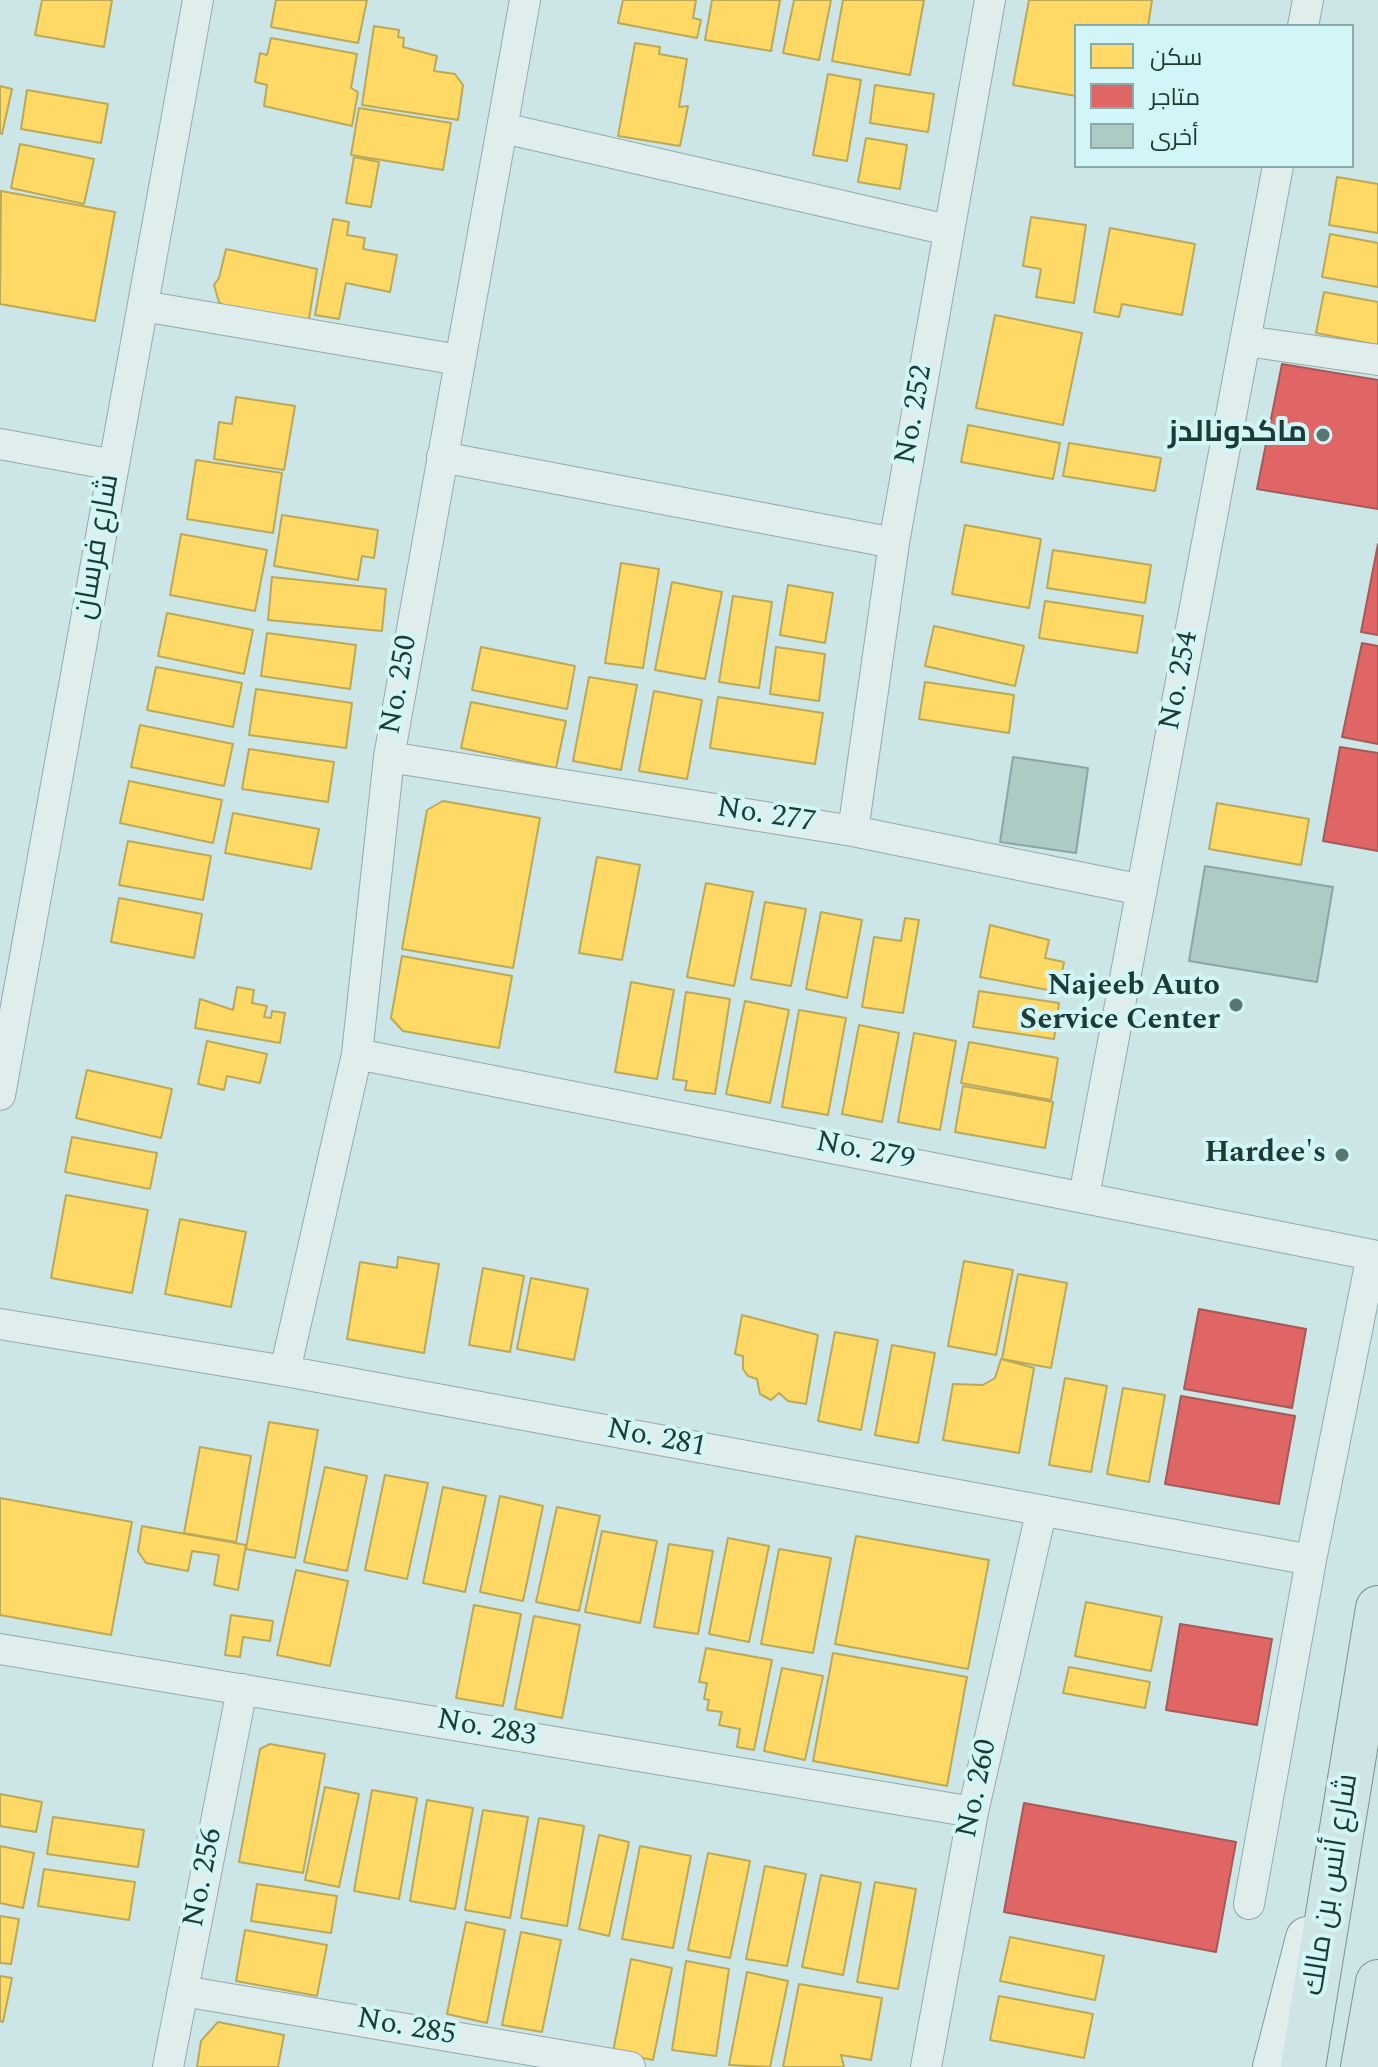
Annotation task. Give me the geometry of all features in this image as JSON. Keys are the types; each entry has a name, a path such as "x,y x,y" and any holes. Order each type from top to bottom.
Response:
{"main road":[{"name":"شارع أنس بن مالك","path":"1303,2067 1378,1608"},
{"path":"1274,2067 1358,1735"},
{"name":"شارع أنس بن مالك","path":"1363,2067 1378,1982"}],"street":[{"name":"شارع فرسان","path":"0,1095 14,937 114,465 198,0"},
{"name":"No. 250","path":"285,1371 357,1054 389,757 525,0"},
{"name":"No. 252","path":"853,831 894,543 990,0"},
{"path":"1303,24 1308,0"},
{"path":"503,128 948,230"},
{"name":"No. 254","path":"1084,1196 1278,168"},
{"path":"143,306 459,360"},
{"path":"1246,341 1378,360"},
{"path":"0,444 114,465"},
{"path":"442,457 894,543"},
{"name":"No. 277","path":"389,757 853,831 1142,890"},
{"name":"No. 279","path":"357,1054 1372,1255 1311,1560"},
{"name":"No. 281","path":"0,1324 285,1371 1041,1513 1311,1560"},
{"name":"No. 260","path":"926,2067 973,1812 1041,1513"},
{"path":"1249,1904 1311,1560"},
{"name":"No. 283","path":"0,1649 973,1812"},
{"name":"No. 256","path":"168,2067 242,1689"},
{"name":"No. 285","path":"183,1991 626,2067"}],"building: سكن":[{"path":"42,0 112,0 104,47 35,35"},
{"path":"276,0 367,0 358,43 271,27"},
{"path":"623,0 696,0 693,18 701,20 697,38 618,23"},
{"path":"712,0 780,0 771,51 705,40"},
{"path":"794,0 831,0 819,60 783,53"},
{"path":"843,0 924,0 910,75 832,61"},
{"path":"1029,0 1152,0 1148,24 1074,24 1074,96 1013,85"},
{"path":"374,26 399,30 398,37 404,38 403,47 437,56 434,71 455,74 463,85 458,120 362,105"},
{"path":"271,38 357,54 351,88 358,92 352,126 264,106 267,85 255,82 260,53 267,55"},
{"path":"635,43 660,47 659,54 687,59 679,107 688,106 680,146 618,136"},
{"path":"828,74 861,80 847,161 813,155"},
{"path":"875,85 934,94 928,132 870,123"},
{"path":"0,86 12,89 2,134 0,133"},
{"path":"27,90 108,104 101,143 21,129"},
{"path":"359,108 451,123 443,170 351,155"},
{"path":"866,138 907,145 900,189 858,182"},
{"path":"20,144 94,159 84,204 11,188"},
{"path":"354,157 379,162 371,207 346,203"},
{"path":"1337,177 1378,184 1378,233 1329,225"},
{"path":"1,191 115,212 95,321 0,304"},
{"path":"1031,217 1086,225 1074,303 1036,297 1041,269 1023,266"},
{"path":"333,219 349,222 347,235 365,238 363,249 397,255 390,292 346,283 339,319 315,315"},
{"path":"1110,228 1195,244 1182,315 1122,304 1119,317 1094,312"},
{"path":"1330,234 1378,243 1378,287 1322,277"},
{"path":"226,249 317,269 308,325 225,307 219,302 214,285 219,278"},
{"path":"1324,292 1378,302 1378,345 1316,333"},
{"path":"995,315 1082,333 1063,425 976,408"},
{"path":"236,397 295,406 284,470 214,459 219,422 232,424"},
{"path":"968,425 1060,443 1053,479 961,462"},
{"path":"1069,443 1161,458 1155,491 1063,476"},
{"path":"196,460 282,473 273,533 187,519"},
{"path":"282,515 378,530 374,558 362,556 358,580 274,566"},
{"path":"965,525 1041,539 1029,608 952,594"},
{"path":"181,534 267,550 255,611 170,595"},
{"path":"1053,550 1151,565 1145,603 1047,588"},
{"path":"621,563 659,569 643,668 605,663"},
{"path":"272,577 386,589 382,631 268,620"},
{"path":"672,582 722,592 705,679 655,670"},
{"path":"788,585 833,593 825,643 780,635"},
{"path":"733,596 772,602 759,688 719,682"},
{"path":"1045,601 1143,616 1137,653 1039,638"},
{"path":"167,613 253,630 244,674 158,656"},
{"path":"934,626 1024,646 1015,686 925,666"},
{"path":"267,633 356,645 350,689 261,676"},
{"path":"481,647 575,666 567,709 472,690"},
{"path":"776,647 825,654 819,701 770,694"},
{"path":"156,667 242,683 233,727 147,710"},
{"path":"589,677 637,685 621,770 573,761"},
{"path":"925,682 1014,695 1009,733 919,719"},
{"path":"256,689 352,703 346,748 249,735"},
{"path":"654,691 702,700 687,779 639,771"},
{"path":"718,697 823,713 815,764 710,748"},
{"path":"471,702 566,721 556,768 461,748"},
{"path":"140,725 233,744 224,786 131,767"},
{"path":"249,749 334,762 328,802 242,789"},
{"path":"129,781 222,800 213,843 120,823"},
{"path":"443,801 540,818 513,968 402,949 427,810"},
{"path":"1217,803 1309,819 1301,865 1209,849"},
{"path":"233,813 319,829 311,869 225,853"},
{"path":"128,841 211,856 203,900 119,885"},
{"path":"597,857 640,865 622,960 579,953"},
{"path":"706,883 753,892 734,986 687,977"},
{"path":"119,898 202,914 194,958 111,942"},
{"path":"765,902 806,909 791,986 751,979"},
{"path":"821,912 862,920 847,998 806,989"},
{"path":"905,918 919,920 903,1013 862,1007 874,937 901,941"},
{"path":"990,925 1049,940 1045,958 1064,962 1058,992 980,977"},
{"path":"402,956 512,976 499,1048 403,1031 391,1018"},
{"path":"631,982 674,990 657,1079 615,1072"},
{"path":"237,987 254,990 252,1003 267,1006 264,1017 271,1018 272,1011 285,1013 280,1043 195,1028 200,999 233,1010"},
{"path":"979,991 1059,1003 1054,1039 973,1027"},
{"path":"686,992 730,999 715,1094 685,1090 687,1081 673,1079"},
{"path":"745,1001 789,1010 770,1103 726,1094"},
{"path":"799,1010 846,1018 828,1115 782,1107"},
{"path":"859,1025 899,1033 882,1122 842,1114"},
{"path":"914,1033 956,1041 940,1130 898,1122"},
{"path":"207,1041 267,1054 260,1083 227,1076 224,1090 198,1084"},
{"path":"969,1042 1058,1058 1051,1100 961,1083"},
{"path":"87,1070 172,1089 161,1138 76,1118"},
{"path":"963,1086 1053,1102 1045,1148 955,1132"},
{"path":"72,1137 157,1153 150,1189 65,1172"},
{"path":"66,1195 148,1210 132,1293 51,1278"},
{"path":"180,1219 246,1232 231,1307 165,1294"},
{"path":"398,1257 439,1264 424,1353 347,1339 360,1262 397,1268"},
{"path":"964,1261 1013,1270 996,1355 948,1346"},
{"path":"483,1268 524,1276 510,1352 469,1345"},
{"path":"1018,1274 1067,1283 1051,1368 1002,1359"},
{"path":"531,1278 588,1289 574,1360 517,1349"},
{"path":"742,1315 818,1335 806,1404 788,1401 779,1393 771,1400 760,1394 757,1379 748,1376 743,1369 743,1356 735,1354"},
{"path":"835,1332 878,1340 861,1430 818,1421"},
{"path":"892,1345 935,1353 918,1443 875,1435"},
{"path":"1001,1359 1034,1368 1019,1453 943,1440 953,1384 983,1385 995,1378"},
{"path":"1065,1378 1107,1386 1091,1472 1049,1465"},
{"path":"1123,1388 1165,1395 1149,1482 1107,1474"},
{"path":"269,1422 318,1430 295,1558 246,1549"},
{"path":"200,1447 251,1456 236,1542 184,1533"},
{"path":"325,1467 367,1476 347,1571 304,1562"},
{"path":"385,1475 428,1483 407,1579 365,1570"},
{"path":"443,1487 486,1496 465,1592 423,1583"},
{"path":"500,1496 543,1506 523,1601 480,1592"},
{"path":"0,1498 132,1522 111,1635 0,1615"},
{"path":"557,1507 600,1516 579,1611 536,1602"},
{"path":"142,1526 246,1545 238,1590 214,1585 219,1555 192,1551 188,1571 146,1563 138,1551"},
{"path":"602,1531 657,1541 640,1623 585,1612"},
{"path":"856,1536 989,1560 968,1669 835,1644"},
{"path":"728,1538 769,1546 749,1642 709,1634"},
{"path":"669,1544 713,1551 698,1634 654,1627"},
{"path":"779,1549 831,1558 813,1653 761,1644"},
{"path":"296,1570 348,1581 330,1666 277,1655"},
{"path":"1086,1602 1162,1617 1151,1671 1075,1656"},
{"path":"474,1605 521,1614 503,1706 456,1698"},
{"path":"231,1615 273,1621 270,1641 243,1637 240,1657 225,1655"},
{"path":"534,1616 580,1625 562,1718 515,1709"},
{"path":"706,1648 772,1660 754,1750 737,1747 740,1729 719,1725 722,1712 707,1710 709,1700 704,1699 707,1683 699,1682"},
{"path":"833,1653 967,1677 947,1786 813,1761"},
{"path":"1069,1667 1150,1682 1145,1708 1063,1693"},
{"path":"782,1668 823,1676 805,1760 764,1751"},
{"path":"270,1744 325,1754 303,1873 239,1862 260,1749"},
{"path":"325,1787 359,1794 339,1887 305,1880"},
{"path":"372,1790 417,1798 399,1899 354,1891"},
{"path":"0,1794 42,1802 36,1832 0,1826"},
{"path":"427,1800 473,1808 455,1909 410,1901"},
{"path":"483,1810 528,1817 510,1918 465,1910"},
{"path":"53,1817 144,1830 138,1867 47,1854"},
{"path":"539,1818 584,1826 567,1926 521,1918"},
{"path":"599,1835 629,1842 609,1936 579,1929"},
{"path":"0,1846 34,1853 23,1908 0,1903"},
{"path":"640,1846 691,1856 673,1948 622,1939"},
{"path":"708,1853 750,1861 730,1958 688,1950"},
{"path":"765,1866 806,1874 787,1966 746,1959"},
{"path":"44,1869 135,1882 129,1920 38,1906"},
{"path":"821,1875 861,1883 843,1975 802,1967"},
{"path":"875,1882 916,1889 898,1989 857,1982"},
{"path":"257,1884 337,1896 331,1933 251,1921"},
{"path":"0,1916 19,1919 11,1964 0,1963"},
{"path":"466,1922 505,1930 487,2023 447,2014"},
{"path":"245,1930 327,1945 317,1996 236,1981"},
{"path":"521,1932 561,1940 542,2032 502,2025"},
{"path":"1010,1937 1104,1956 1095,2000 1000,1981"},
{"path":"631,1959 672,1968 653,2060 613,2052"},
{"path":"686,1961 729,1969 716,2056 672,2050"},
{"path":"747,1972 788,1981 770,2067 729,2065"},
{"path":"0,1976 12,1978 3,2022 0,2021"},
{"path":"799,1984 882,1998 871,2060 841,2055 844,2067 783,2067"},
{"path":"999,1996 1093,2014 1084,2058 990,2040"},
{"path":"218,2022 284,2035 278,2067 197,2067 201,2041"}],"building: متاجر":[{"name":"ماكدونالدز","path":"1282,364 1378,380 1378,509 1257,489"},
{"path":"1378,544 1378,635 1361,632"},
{"path":"1362,643 1378,646 1378,744 1342,737"},
{"path":"1340,747 1378,753 1378,851 1323,841"},
{"path":"1199,1309 1306,1329 1292,1408 1184,1389"},
{"path":"1181,1396 1295,1416 1279,1504 1165,1484"},
{"path":"1180,1624 1272,1639 1257,1725 1166,1710"},
{"path":"1024,1803 1236,1842 1216,1952 1004,1912"}],"building: أخرى":[{"path":"1013,757 1088,768 1076,853 1000,842"},
{"path":"1205,866 1333,887 1317,982 1189,961"}],"place":[{"name":"ماكدونالدز","path":"1323,435"},
{"name":"Najeeb Auto Service Center","path":"1236,1005"},
{"name":"Hardee's","path":"1342,1155"}]}
